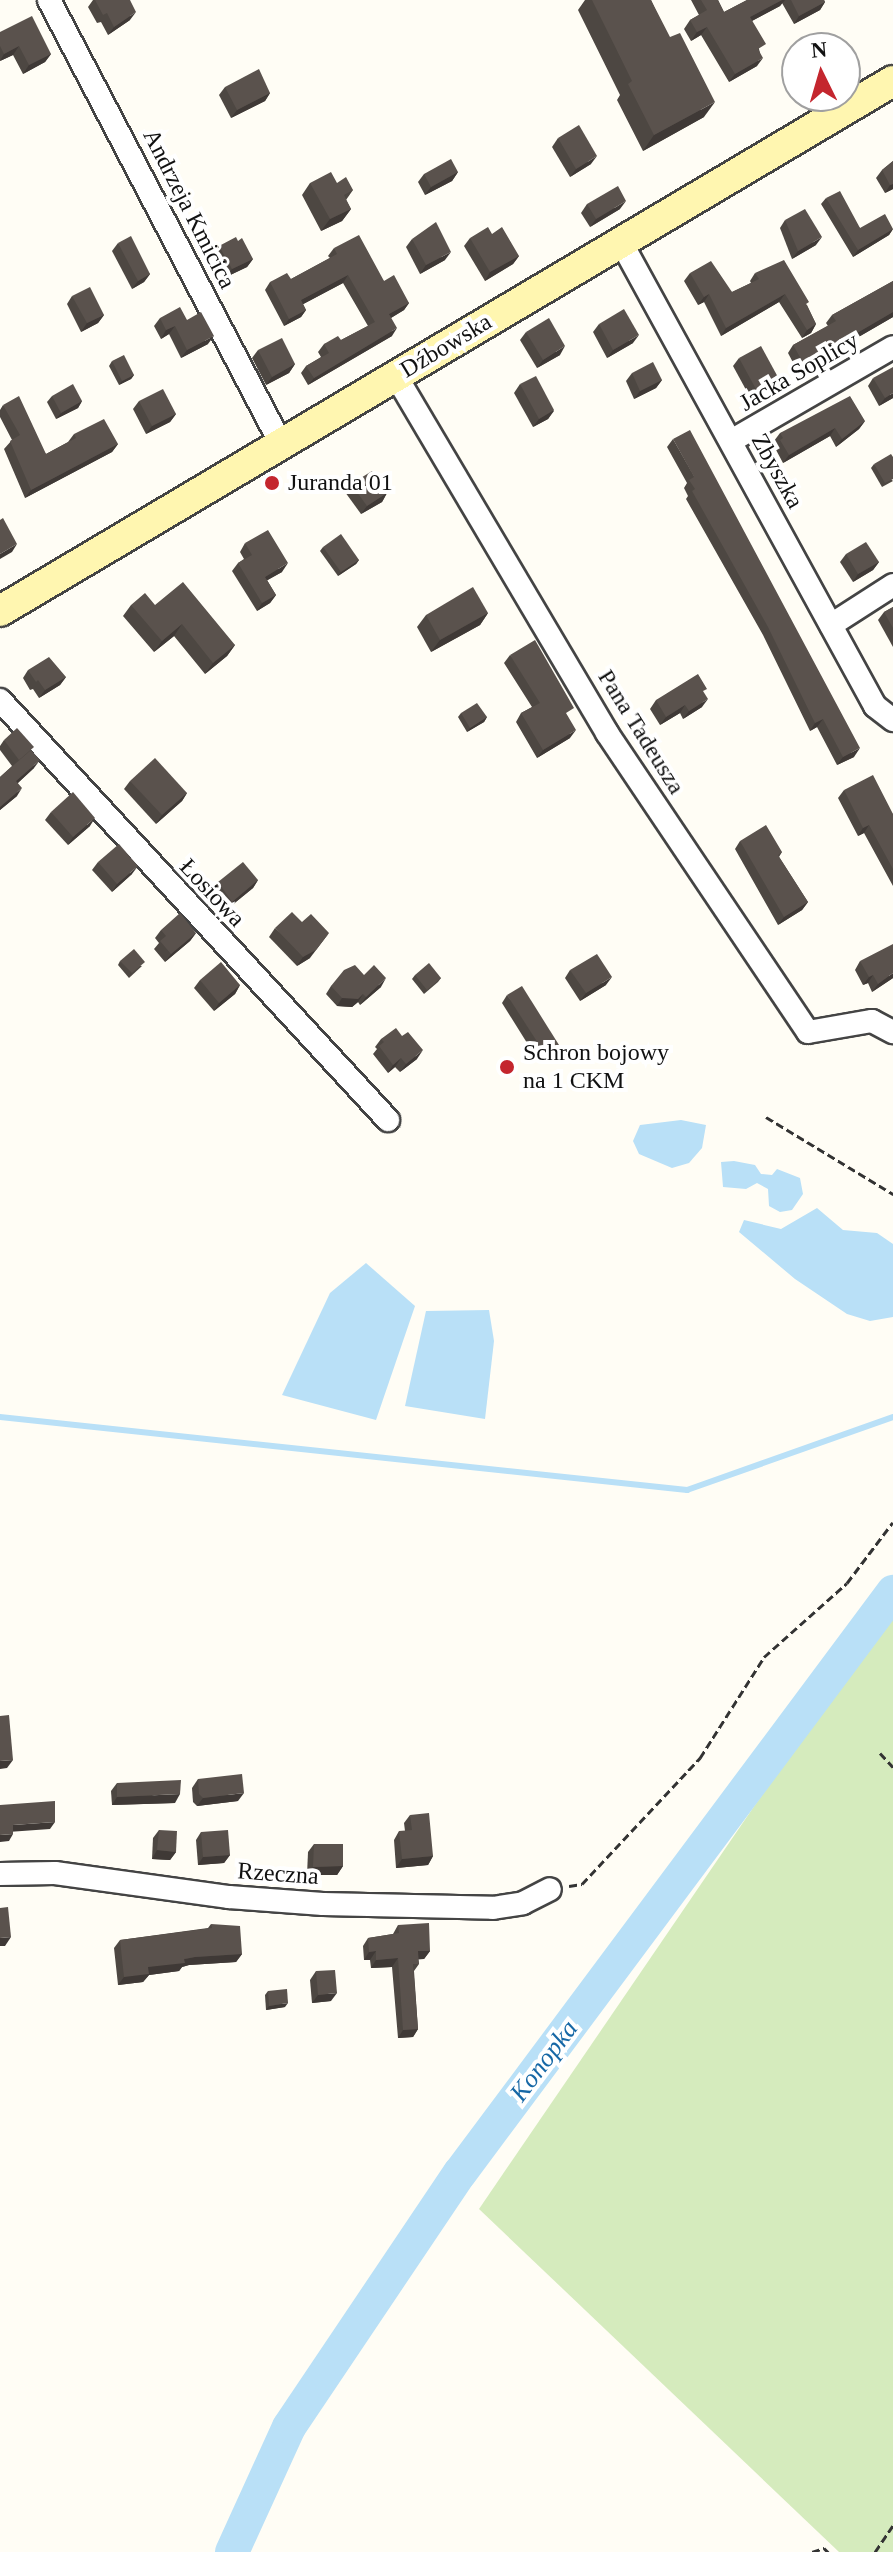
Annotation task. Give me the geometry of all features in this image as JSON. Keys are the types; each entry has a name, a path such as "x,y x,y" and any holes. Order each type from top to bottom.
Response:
{"main road":[{"name":"Dźbowska","path":"0,611 893,81"}],"street":[{"name":"Andrzeja Kmicica","path":"49,0 281,444"},
{"name":"Zbyszka","path":"621,242 875,706 893,720"},
{"name":"Jacka Soplicy","path":"731,441 893,347"},
{"name":"Pana Tadeusza","path":"396,376 607,733 808,1032 872,1021 893,1032"},
{"path":"831,625 893,585"},
{"name":"Łosiowa","path":"0,700 388,1120"},
{"name":"Rzeczna","path":"0,1874 55,1873 215,1895 323,1904 493,1908 523,1903 550,1889"}],"path":[{"path":"766,1117 893,1194"},
{"path":"550,1889 582,1884 700,1758 764,1657 847,1583 893,1522"},
{"path":"880,1753 893,1767"},
{"path":"875,2552 893,2525"},
{"path":"812,2552 824,2548 828,2552"}],"green space":[{"path":"893,1612 893,2552 839,2552 479,2209 755,1805"}],"water":[{"path":"681,1120 706,1125 702,1148 689,1163 672,1168 639,1154 633,1141 640,1125"},
{"path":"721,1162 755,1165 761,1174 772,1175 777,1169 800,1178 803,1194 792,1210 780,1212 769,1206 768,1189 757,1183 746,1189 723,1187"},
{"path":"817,1208 843,1230 877,1233 893,1244 893,1317 870,1321 847,1314 795,1279 739,1232 744,1220 781,1229"},
{"path":"366,1263 415,1306 376,1420 282,1395 330,1293"},
{"path":"489,1310 494,1341 485,1419 405,1406 426,1311"}],"building":[{"path":"95,0 130,0 136,12 114,27"},
{"path":"592,0 651,0 670,37 680,33 715,102 654,135 628,84 632,81"},
{"path":"701,0 718,0 724,12 747,0 782,0 750,17 766,44 758,49 763,58 735,74 707,27 697,32 690,20 707,10"},
{"path":"791,0 824,0 825,2 799,16"},
{"path":"32,16 51,54 29,65 19,46 4,54 0,46 0,32"},
{"path":"259,69 270,93 237,110 225,87"},
{"path":"579,125 597,156 576,169 558,138"},
{"path":"451,159 458,172 431,187 424,174"},
{"path":"893,161 893,184 890,185 882,170"},
{"path":"331,172 337,183 346,177 353,190 344,195 351,209 330,219 310,183"},
{"path":"618,186 626,201 596,219 587,204"},
{"path":"840,191 860,228 885,214 893,229 858,250 826,198"},
{"path":"805,209 822,237 798,251 785,220"},
{"path":"436,222 451,252 426,265 412,239"},
{"path":"488,227 492,234 502,227 519,256 490,272 470,238"},
{"path":"359,235 384,281 394,275 409,303 389,314 397,328 314,378 306,366 329,353 324,344 338,336 341,340 375,322 348,275 301,300 306,310 289,319 270,282 287,273 291,279 337,254 334,248"},
{"path":"131,236 150,274 138,281 118,243"},
{"path":"236,237 238,241 242,238 253,259 232,269 219,246"},
{"path":"784,260 809,302 806,304 816,324 807,330 785,294 726,328 709,294 704,297 690,273 711,261 732,292 759,279 755,273"},
{"path":"893,281 893,312 804,364 793,345 836,321 832,315"},
{"path":"90,287 104,315 87,323 72,296"},
{"path":"180,307 187,320 201,312 214,336 187,350 175,326 166,330 160,318"},
{"path":"624,309 639,335 613,350 599,324"},
{"path":"549,318 565,346 543,360 526,332"},
{"path":"282,338 295,364 272,377 258,350"},
{"path":"761,346 779,379 757,391 739,358"},
{"path":"124,355 134,375 122,381 112,361"},
{"path":"653,362 662,380 640,391 632,373"},
{"path":"893,367 893,393 885,398 873,378"},
{"path":"536,376 554,410 539,419 520,384"},
{"path":"73,384 82,401 61,413 52,396"},
{"path":"163,389 176,414 152,426 139,401"},
{"path":"19,396 46,454 76,438 74,434 104,419 118,444 31,490 10,441 20,435 3,405"},
{"path":"850,396 865,421 842,439 835,428 789,455 780,440 783,438 780,433"},
{"path":"690,430 860,748 843,757 823,719 815,723 768,627 692,491 695,489 689,480 694,477 673,439"},
{"path":"891,454 893,479 885,483 874,464"},
{"path":"372,471 387,493 367,506 351,484"},
{"path":"3,518 17,544 0,554 0,520"},
{"path":"268,530 288,563 265,577 276,595 262,603 238,563 252,555 245,543"},
{"path":"341,534 359,560 341,572 323,547"},
{"path":"866,542 879,562 858,574 846,554"},
{"path":"183,582 235,645 213,663 182,624 162,641 131,605 145,593 155,605"},
{"path":"473,587 488,613 440,640 426,615"},
{"path":"893,607 893,628 884,612"},
{"path":"535,640 574,708 566,713 576,730 543,750 521,713 540,703 510,655"},
{"path":"49,657 66,677 45,690 28,670"},
{"path":"698,674 707,689 703,691 708,699 689,711 685,705 666,717 656,700"},
{"path":"477,703 487,717 470,728 461,713"},
{"path":"17,728 34,747 19,760 4,740"},
{"path":"31,750 40,760 16,781 22,788 0,807 0,777"},
{"path":"155,758 187,793 162,815 130,781"},
{"path":"873,775 893,814 893,869 869,825 863,828 844,790"},
{"path":"73,792 95,818 73,837 51,812"},
{"path":"766,825 782,852 778,855 808,902 784,917 740,841"},
{"path":"119,844 138,866 117,884 98,862"},
{"path":"243,862 258,880 232,902 218,882"},
{"path":"292,912 302,922 311,914 329,933 316,950 303,957 275,928"},
{"path":"180,913 196,933 171,954 160,941 166,936 161,930"},
{"path":"893,944 893,973 878,984 873,975 869,977 860,961"},
{"path":"134,949 145,962 132,973 120,961"},
{"path":"597,954 612,977 586,993 570,970"},
{"path":"221,962 240,985 219,1003 200,980"},
{"path":"429,963 441,978 427,990 415,975"},
{"path":"355,965 364,975 374,965 386,978 366,997 363,994 358,999 342,998 331,986 344,970"},
{"path":"522,986 559,1045 545,1054 507,995"},
{"path":"396,1028 402,1036 408,1032 423,1050 406,1064 401,1058 393,1065 379,1046 384,1042 381,1039"},
{"path":"9,1715 13,1760 0,1761 0,1716"},
{"path":"242,1774 244,1793 203,1798 199,1794 198,1779"},
{"path":"181,1780 180,1794 117,1797 117,1783"},
{"path":"55,1801 55,1822 13,1825 13,1834 0,1835 0,1805"},
{"path":"429,1813 433,1856 402,1859 399,1831 412,1830 410,1815"},
{"path":"159,1830 177,1831 176,1852 157,1850"},
{"path":"228,1830 230,1855 203,1857 201,1832"},
{"path":"314,1844 343,1844 343,1866 313,1867"},
{"path":"8,1907 11,1937 0,1938 0,1908"},
{"path":"429,1923 430,1951 418,1951 419,1964 413,1964 418,2029 403,2030 398,1958 376,1960 376,1951 369,1952 368,1938 399,1933 398,1925"},
{"path":"211,1924 240,1926 242,1954 184,1959 185,1963 148,1967 149,1974 124,1977 120,1940 212,1928"},
{"path":"335,1970 337,1993 318,1995 316,1971"},
{"path":"287,1989 288,2003 269,2006 268,1991"}],"waterway":[{"path":"0,1417 687,1490 893,1417"},
{"name":"Konopka","path":"232,2552 289,2427 460,2173 893,1592"}],"place":[{"name":"Juranda 01","path":"272,483"},
{"name":"Schron bojowy na 1 CKM","path":"507,1067"}]}
